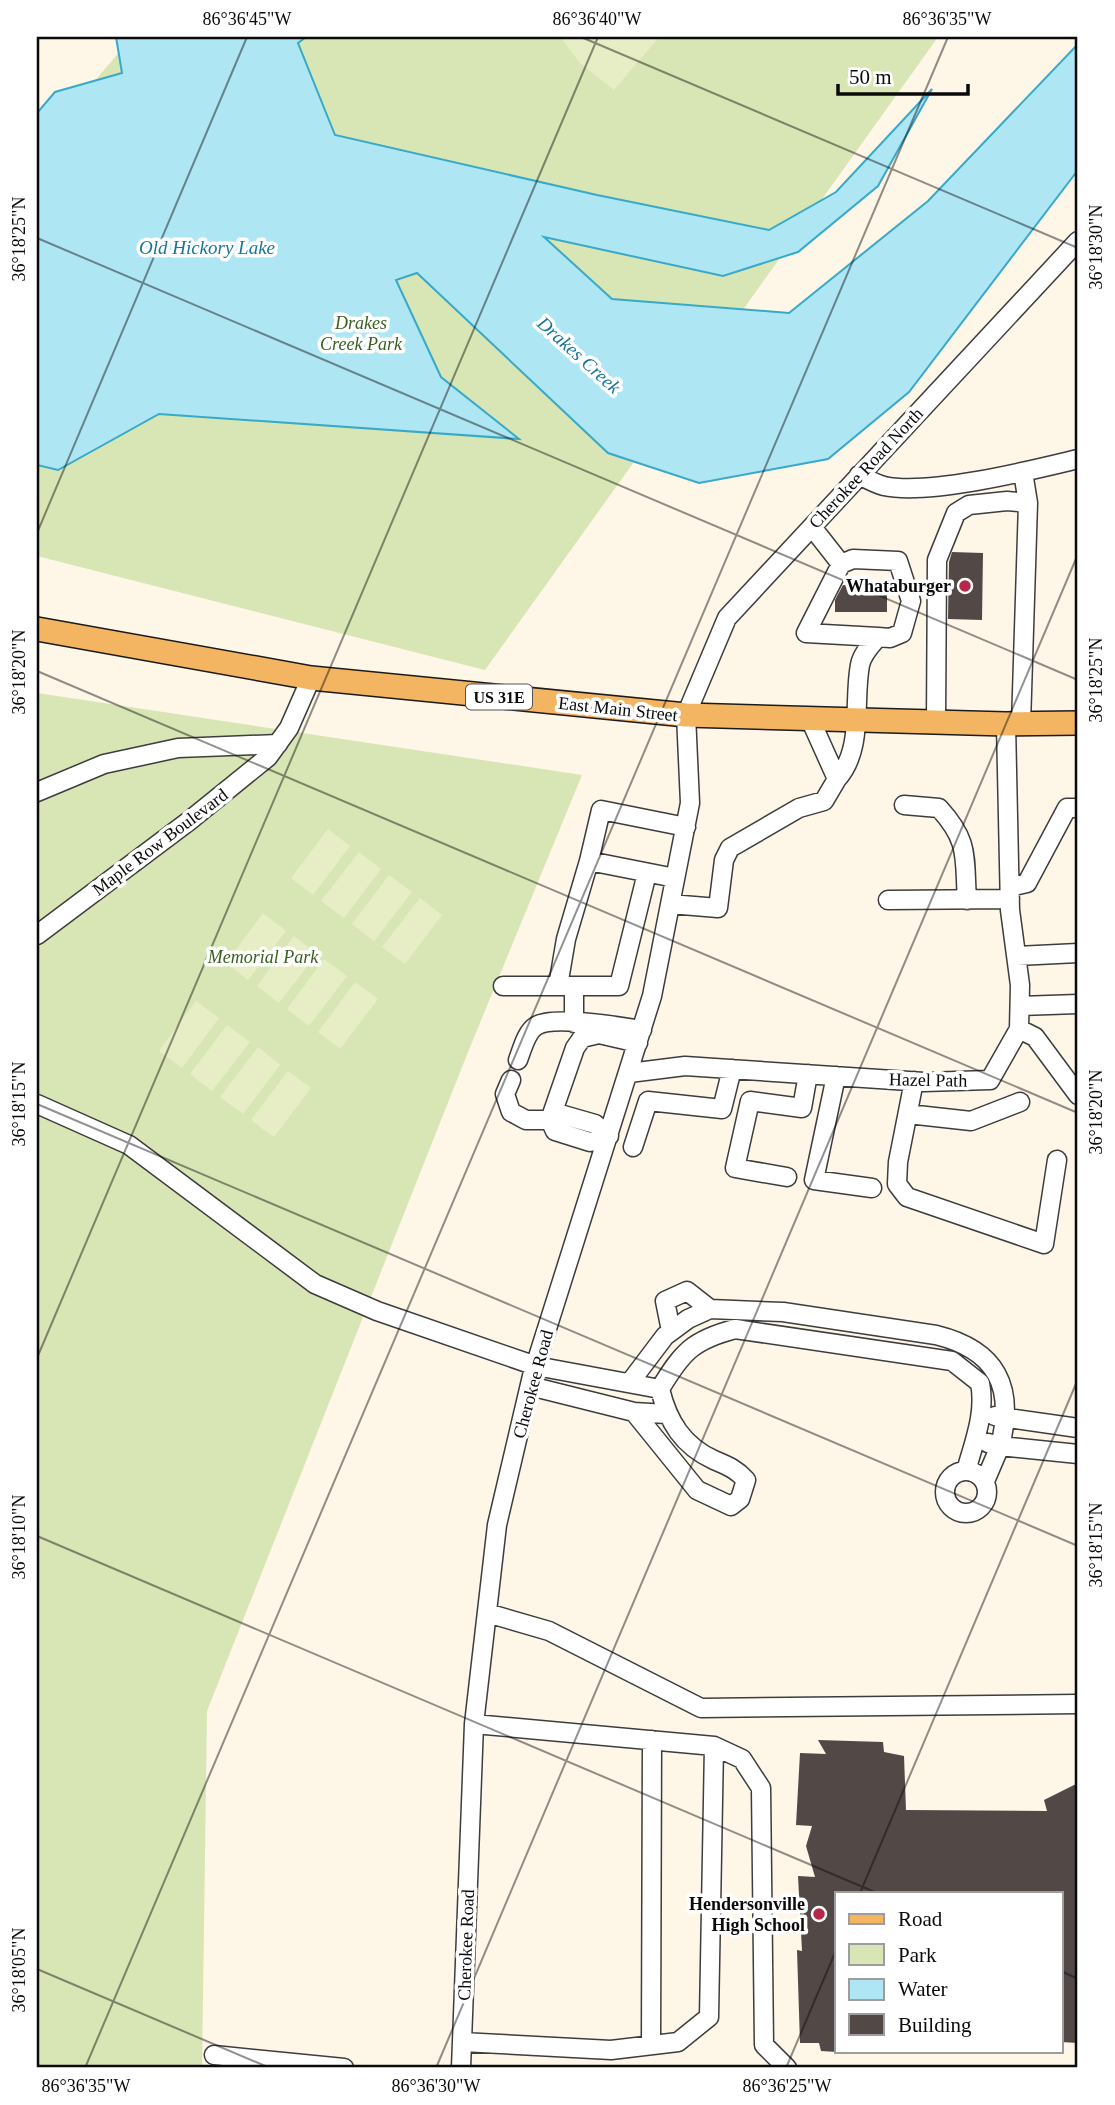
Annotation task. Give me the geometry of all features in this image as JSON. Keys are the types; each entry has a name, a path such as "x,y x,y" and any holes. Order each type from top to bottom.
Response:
{"main road":[{"name":"East Main Street","path":"37,629 312,678 686,715 1014,724 1078,723"}],"street":[{"name":"Cherokee Road North","path":"686,715 727,618 1078,241"},
{"path":"859,475 884,486 909,488 1023,472 1078,459"},
{"name":"Hazel Path","path":"629,1073 685,1066 914,1082 990,1080 1019,1029 1017,956 1010,893 1014,724 1028,503 1023,472"},
{"path":"936,722 937,560 956,513 969,505 1007,501 1028,503"},
{"path":"812,527 841,564"},
{"path":"853,559 898,561 911,601 902,633 890,638 836,637 806,633 841,564 853,559"},
{"path":"670,904 718,908 724,860 730,849 799,808 824,800 844,771 856,720 860,663 878,636"},
{"path":"836,637 849,645 860,663"},
{"name":"Maple Row Boulevard","path":"37,935 189,821 268,757 289,728 312,678"},
{"name":"Cherokee Road","path":"461,2068 474,1724 497,1525 530,1386 652,996 690,803 686,715"},
{"path":"810,719 837,779"},
{"path":"37,792 104,764 178,748 278,744"},
{"path":"904,806 939,808 952,822 963,839 967,900"},
{"path":"888,900 967,900 1010,893 1027,883 1067,808 1078,808"},
{"path":"574,1023 566,987 566,939 601,810 686,827"},
{"path":"589,861 675,878"},
{"path":"503,986 619,986 647,873"},
{"path":"1017,956 1078,953"},
{"path":"1020,1006 1078,1004"},
{"path":"518,1060 528,1035 536,1026 605,1023 640,1037"},
{"path":"1019,1029 1035,1037 1078,1095"},
{"path":"550,1120 575,1048 582,1038 599,1034 640,1037"},
{"path":"633,1147 648,1101 722,1109 732,1069"},
{"path":"787,1177 735,1168 750,1101 802,1108 808,1074"},
{"path":"836,1076 814,1180 872,1188"},
{"path":"511,1080 506,1094 511,1112 526,1120 550,1120 560,1114 595,1124 609,1136"},
{"path":"914,1082 897,1184 907,1197 1044,1244 1057,1160"},
{"path":"908,1114 971,1121 1020,1102"},
{"path":"37,1104 129,1145 315,1284 377,1311 536,1366 631,1381 660,1389"},
{"path":"671,1331 665,1301 687,1291 713,1308 796,1314 956,1339 989,1360 1004,1389 1007,1418 1000,1446 985,1481 987,1495 981,1508 968,1514 954,1510 945,1498 946,1485 954,1475 966,1471 979,1475 985,1481"},
{"path":"631,1381 671,1331 713,1308"},
{"path":"713,1308 724,1332"},
{"path":"795,1336 796,1314"},
{"path":"895,1350 897,1328"},
{"path":"634,1412 697,1490 731,1506 740,1499 746,1480 737,1469 692,1447 666,1414 660,1389 676,1362 705,1336 735,1329 895,1350 952,1361 980,1383 982,1412 966,1471"},
{"path":"530,1386 634,1412 666,1414"},
{"path":"982,1412 1078,1428"},
{"path":"975,1440 1000,1446 1078,1454"},
{"path":"487,1613 549,1631 701,1708 1078,1704"},
{"path":"474,1724 714,1745 742,1759 761,1788 764,2045 787,2068"},
{"path":"651,2045 652,1740"},
{"path":"462,2042 611,2050 678,2042 709,2017 714,1745"},
{"path":"214,2055 344,2068"}],"green space":[{"name":"Drakes Creek Park","path":"132,37 938,37 485,670 37,556 37,149"},
{"path":"560,37 659,37 614,90 580,63"},
{"name":"Memorial Park","path":"37,693 582,775 468,1052 207,1711 202,2068 37,2068"},
{"path":"328,829 350,846 313,895 291,878"},
{"path":"359,852 381,869 344,918 321,901"},
{"path":"389,875 412,892 374,941 352,924"},
{"path":"420,898 442,915 405,964 382,947"},
{"path":"263,913 286,931 248,980 226,963"},
{"path":"294,936 317,954 279,1003 257,986"},
{"path":"324,959 347,976 309,1026 287,1009"},
{"path":"355,982 378,999 340,1049 318,1032"},
{"path":"196,1001 219,1018 182,1068 159,1051"},
{"path":"227,1025 250,1042 212,1091 190,1074"},
{"path":"258,1047 280,1065 243,1114 220,1097"},
{"path":"288,1071 311,1088 274,1137 251,1120"}],"water":[{"name":"Old Hickory Lake","path":"116,37 306,37 298,43 335,135 597,195 769,230 836,192 932,89 878,186 798,252 723,276 544,237 612,299 789,313 928,201 1078,44 1078,170 909,392 828,459 699,483 608,453 417,273 396,280 441,377 519,439 159,414 58,470 37,465 37,113 55,92 122,73"}],"building":[{"name":"Whataburger","path":"952,552 983,553 982,620 948,619 949,562"},
{"path":"843,585 887,586 887,612 835,612 835,600"},
{"name":"Hendersonville High School","path":"818,1740 883,1742 884,1752 904,1756 906,1810 1047,1811 1044,1800 1078,1783 1078,2043 1062,2042 1062,1892 835,1892 835,2052 821,2051 819,2043 800,2043 797,1950 802,1951 798,1876 815,1877 806,1846 812,1826 796,1825 800,1753 826,1754"}],"place":[{"name":"Whataburger","path":"965,586"},
{"name":"Hendersonville High School","path":"819,1914"}],"water label":[{"name":"Drakes Creek","path":"579,355"}]}
